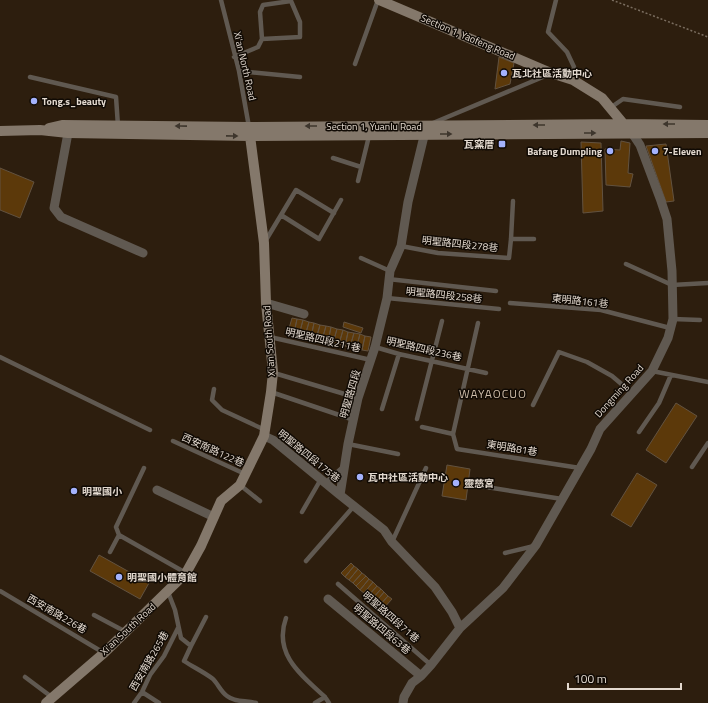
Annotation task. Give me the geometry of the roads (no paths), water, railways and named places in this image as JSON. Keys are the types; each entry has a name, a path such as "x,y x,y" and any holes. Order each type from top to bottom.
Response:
{"main road":[{"name":"Section 1, Yaofeng Road","path":"379,0 551,73 573,80 602,98 632,133"},
{"name":"Section 1, Yuanlu Road","path":"250,132 425,130 623,124 708,125"},
{"name":"Section 1, Yuanlu Road","path":"40,130 62,125 118,130 369,136 425,130 708,133"},
{"name":"Section 1, Yuanlu Road","path":"0,131 40,130 68,133 118,130"},
{"name":"Xi'an South Road","path":"49,700 126,632 186,573 201,546 221,501 240,485 264,433 273,372 266,303 264,243 250,132"}],"street":[{"name":"明聖路四段","path":"340,495 348,444 358,398 376,347 387,298 389,275 401,246 408,202 425,130"},
{"path":"68,133 54,208 61,217 143,253"},
{"name":"Dongming Road","path":"404,703 404,697 412,683 431,665 460,628 503,588 536,546 591,449 600,429 652,371 668,338 671,323 672,271 667,219 640,146 632,133"},
{"path":"266,303 304,314"},
{"name":"明聖路四段175巷","path":"264,433 340,495"},
{"path":"157,490 214,517"},
{"path":"340,495 384,530 392,542 435,587 452,612 460,628"},
{"name":"明聖路四段63巷","path":"328,599 421,676"}],"lane":[{"name":"Xi'an North Road","path":"221,0 234,57 239,71 250,132"},
{"path":"355,64 379,0"},
{"path":"556,0 548,32 567,52 574,67 573,80"},
{"path":"234,57 258,46 262,39 260,12 264,5 291,1 300,22 300,37 262,39"},
{"path":"239,71 300,77"},
{"path":"425,130 551,73"},
{"path":"30,77 116,97 118,130"},
{"path":"610,108 623,99 680,107"},
{"path":"358,181 369,136"},
{"path":"333,158 361,167"},
{"path":"264,243 296,190 334,213"},
{"path":"281,215 319,239 342,200"},
{"name":"明聖路四段278巷","path":"401,246 438,253 509,258 512,239 513,201"},
{"path":"512,239 534,239"},
{"path":"362,258 389,275 496,291"},
{"path":"626,264 672,285 708,283"},
{"name":"明聖路四段258巷","path":"387,298 499,309"},
{"name":"東明路161巷","path":"510,303 601,310 671,323 700,320"},
{"path":"417,419 442,321"},
{"path":"422,427 453,434 478,323"},
{"name":"明聖路四段211巷","path":"270,337 372,360"},
{"name":"明聖路四段236巷","path":"376,347 398,354 486,373"},
{"path":"533,405 559,352 587,362 612,376 632,393"},
{"path":"382,409 398,354"},
{"path":"0,357 150,430"},
{"path":"652,371 708,382"},
{"path":"273,372 358,398"},
{"path":"639,432 659,404 671,375"},
{"path":"214,389 212,400 222,410 264,433"},
{"path":"271,392 354,420"},
{"name":"東明路81巷","path":"453,434 457,449 580,468"},
{"name":"西安南路122巷","path":"173,442 245,474"},
{"path":"692,468 708,443"},
{"path":"348,444 398,454"},
{"path":"302,512 323,481 345,465"},
{"path":"110,552 118,535 116,527 144,468"},
{"path":"392,542 426,468"},
{"path":"240,485 260,501"},
{"path":"480,486 562,499"},
{"path":"306,562 354,506"},
{"path":"118,535 186,573"},
{"path":"505,553 536,546"},
{"name":"明聖路四段71巷","path":"338,584 431,665"},
{"name":"西安南路226巷","path":"0,591 104,652"},
{"path":"168,592 175,610 181,638 191,646"},
{"path":"94,615 126,632"},
{"path":"206,617 184,660 214,680 227,696 240,702 256,703"},
{"path":"286,618 282,627 282,636 287,656 301,676 325,697 329,703"},
{"name":"西安南路265巷","path":"134,703 142,692 150,675 164,656 178,628"},
{"path":"25,676 49,700"},
{"path":"142,692 159,703"},
{"path":"315,703 325,697"}],"place":[{"name":"瓦北社區活動中心","path":"504,73"},
{"name":"Tong.s_beauty","path":"34,101"},
{"name":"瓦窯厝","path":"502,144"},
{"name":"Bafang Dumpling","path":"610,151"},
{"name":"7-Eleven","path":"655,151"},
{"name":"瓦中社區活動中心","path":"360,477"},
{"name":"靈慈宮","path":"456,483"},
{"name":"明聖國小","path":"74,491"},
{"name":"明聖國小體育館","path":"119,577"}],"district":[{"name":"WAYAOCUO","path":"493,393"}]}
